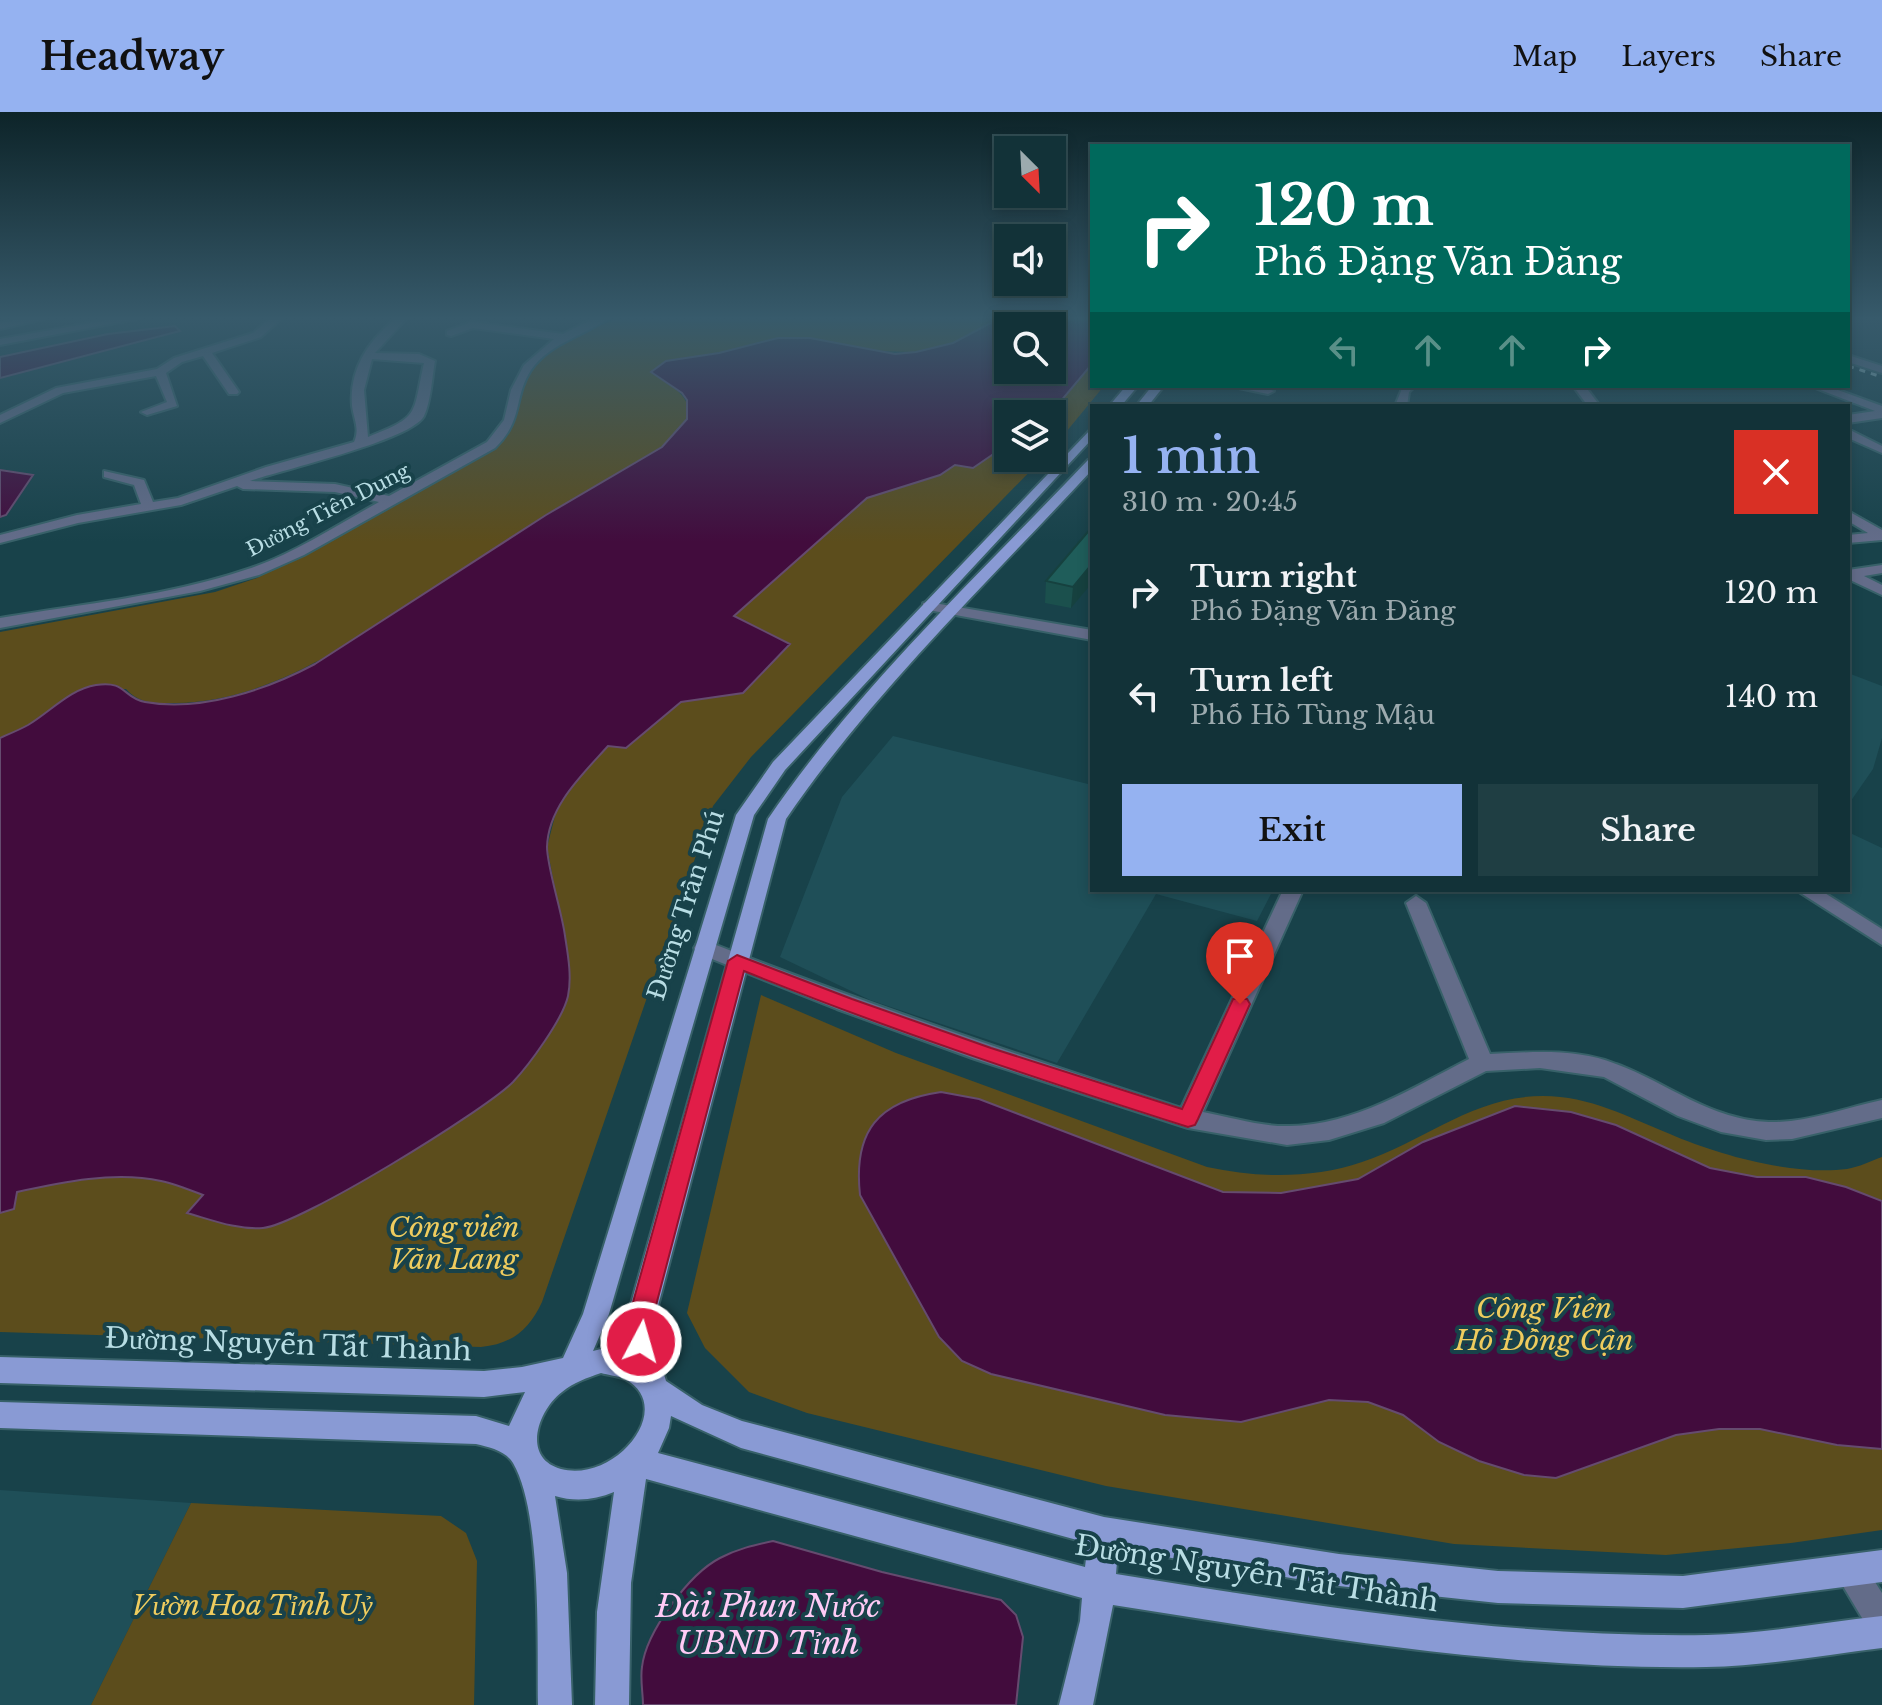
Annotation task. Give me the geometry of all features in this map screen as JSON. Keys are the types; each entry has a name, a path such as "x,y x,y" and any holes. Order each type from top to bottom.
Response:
{"main road":[{"name":"Đường Trần Phú","path":"572,1368 596,1314 745,815 779,766 1090,434"},
{"path":"0,1415 476,1430 500,1436 558,1483 584,1486 611,1478 635,1462 649,1445 657,1425 658,1407 639,1338 639,1325 777,819 810,771 875,695 1090,465"},
{"path":"758,795 788,800"},
{"path":"555,1705 551,1573 523,1427 531,1403 548,1383 572,1368 601,1361 620,1363 636,1370 654,1389"},
{"name":"Đường Nguyễn Tất Thành","path":"0,1370 484,1384 522,1380 572,1368"},
{"name":"Đường Nguyễn Tất Thành","path":"654,1389 692,1414 741,1434 1104,1532 1339,1570 1498,1587 1683,1592 1882,1566"},
{"path":"612,1705 611,1630 616,1556 635,1462"},
{"name":"Đường Nguyễn Tất Thành","path":"635,1462 727,1484 1100,1587 1367,1629 1579,1648 1711,1651 1882,1632"},
{"path":"1076,1705 1090,1651 1100,1587 1104,1532"}],"street":[{"path":"0,419 53,393"},
{"path":"147,412 173,404 169,393"},
{"path":"358,445 364,438 365,429 358,408 359,393"},
{"path":"0,539 77,519 149,507 358,445 399,430 418,416 423,393"},
{"name":"Đường Tiên Dung","path":"0,623 200,587 254,572 299,552 468,460 501,436 509,428 516,393"},
{"path":"1835,393 1882,412"},
{"path":"1850,419 1882,412"},
{"path":"1850,434 1881,450"},
{"path":"108,474 139,483 149,507"},
{"path":"237,483 335,488 393,501"},
{"path":"1850,516 1882,536"},
{"path":"1850,539 1882,536"},
{"path":"1850,574 1882,569"},
{"path":"1850,575 1882,591"},
{"path":"928,606 1090,635"},
{"path":"1188,1119 1292,892"},
{"path":"1809,892 1882,938"},
{"path":"1416,903 1482,1063"},
{"path":"704,948 845,1004 1188,1119 1287,1136 1329,1131 1376,1117 1482,1063 1540,1060 1610,1070 1686,1110 1721,1123 1766,1131 1792,1130 1882,1109"},
{"path":"1850,1571 1882,1622"}],"shaded area":[{"path":"1850,674 1882,686 1882,738 1873,769 1850,802"},
{"path":"893,736 1090,785 1090,892 1272,892 1257,921 1156,894 1057,1063 870,1000 780,957 842,797"},
{"path":"1850,833 1882,848 1882,933 1816,892 1850,892"},
{"path":"0,1490 191,1503 91,1705 0,1705"}],"green space":[{"path":"516,393 680,393 687,403 685,421 676,434 643,460 528,527 377,626 296,672 238,694 208,700 149,702 137,698 126,689 73,693 26,727 0,738 0,632 215,592 257,578 449,474 494,446"},
{"path":"1067,393 1098,393 1066,432 1066,400 1062,400"},
{"name":"Công viên Văn Lang","path":"994,454 994,472 1029,472 751,757 713,806 542,1302 525,1328 502,1343 481,1347 0,1332 0,1213 14,1209 16,1192 70,1181 126,1177 162,1181 204,1195 187,1212 323,1203 467,1115 569,962 547,847 556,812 572,786 608,745 626,748 681,702 743,693 789,644 734,616 867,498 940,475 955,465 973,468"},
{"name":"Công Viên Hồ Đồng Cận","path":"761,995 896,1053 1207,1167 1226,1171 1285,1175 1343,1168 1385,1153 1494,1103 1543,1096 1593,1104 1689,1142 1780,1167 1847,1169 1882,1157 1882,1530 1791,1543 1666,1555 1454,1544 1106,1486 807,1413 749,1392 705,1348 687,1313"},
{"name":"Vườn Hoa Tỉnh Uỷ","path":"191,1503 441,1516 466,1533 477,1561 474,1705 91,1705"}],"water":[{"path":"682,393 1067,393 1062,400 994,400 994,454 973,468 955,465 940,475 867,498 734,616 790,644 743,693 681,702 626,748 608,746 578,779 553,818 547,847 567,951 570,974 568,996 553,1029 536,1053 513,1082 495,1096 391,1165 313,1208 263,1228 234,1226 187,1213 203,1195 177,1185 143,1178 107,1177 70,1181 17,1192 14,1209 0,1213 0,738 28,725 87,687 113,685 145,702 188,704 254,690 315,664 546,515 662,447 687,419 687,400"},
{"path":"0,470 33,475 6,515 0,517"},
{"name":"Công Viên Hồ Đồng Cận","path":"941,1092 979,1099 1223,1192 1281,1193 1358,1179 1423,1142 1515,1106 1571,1112 1616,1125 1710,1168 1757,1177 1806,1177 1846,1187 1882,1201 1882,1449 1837,1445 1760,1429 1719,1429 1676,1435 1556,1478 1524,1475 1479,1461 1439,1442 1403,1415 1368,1402 1329,1400 1241,1422 1165,1415 991,1374 962,1361 939,1337 860,1195 861,1153 874,1123 901,1103"},
{"name":"Đài Phun Nước UBND Tỉnh","path":"773,1541 882,1572 1001,1600 1016,1615 1023,1637 1016,1705 643,1705 641,1672 645,1653 671,1605 695,1577 720,1558"}],"building":[{"path":"1090,529 1090,566 1073,587 1046,581"}],"route":[{"path":"641,1342 638,1329 642,1313 737,961 845,1004 983,1053 1188,1119 1240,1004"}]}
